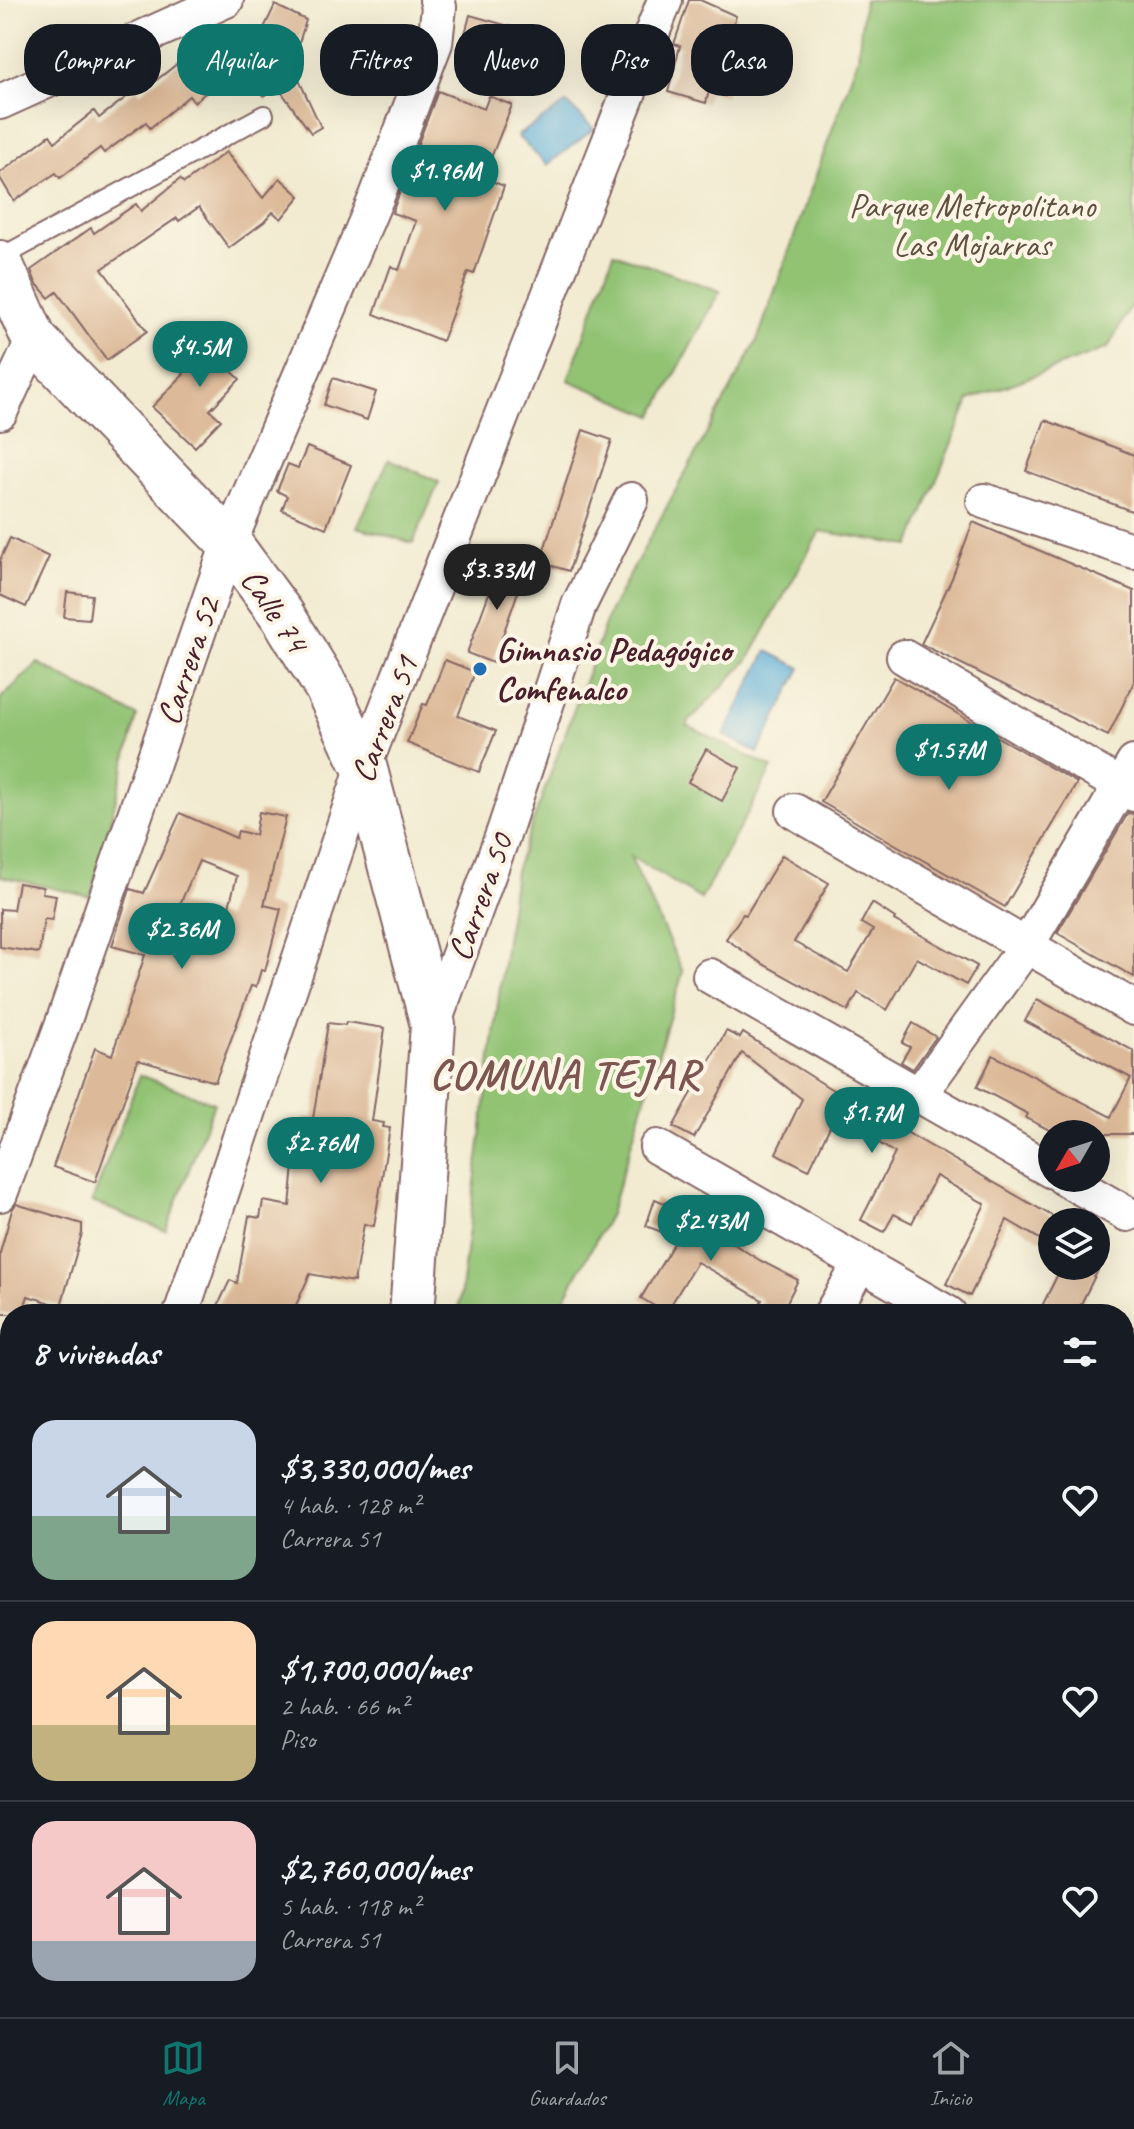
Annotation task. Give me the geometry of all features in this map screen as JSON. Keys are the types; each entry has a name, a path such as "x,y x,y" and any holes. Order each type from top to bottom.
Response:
{"street":[{"path":"0,102 226,0"},
{"name":"Carrera 52","path":"0,1194 64,1020 229,543 388,168 435,43 437,0"},
{"name":"Carrera 51","path":"184,1304 364,766 665,0"},
{"name":"Calle 74","path":"0,260 34,339 229,543 282,615 327,688 364,766 433,1025"},
{"path":"0,412 34,339"},
{"name":"Carrera 50","path":"413,1304 433,1025 505,829 579,605 631,500"},
{"path":"984,501 1134,551"},
{"path":"904,657 1129,781 1027,945 919,1095"},
{"path":"794,811 1134,1008"},
{"path":"710,976 1038,1163"},
{"path":"657,1147 932,1304"},
{"path":"1088,1192 1127,1214"},
{"path":"837,1304 861,1263"}],"lane":[{"path":"0,260 264,115"}],"green space":[{"name":"Parque Metropolitano Las Mojarras","path":"864,0 1134,0 1134,300 1108,348 969,400 910,546 820,531 748,660 686,725 772,768 701,899 630,856 683,972 610,1214 561,1304 459,1304 515,871 610,611 757,341 858,57"},
{"path":"614,253 720,291 653,416 568,380"},
{"path":"389,459 439,482 413,543 357,527"},
{"path":"38,663 137,716 91,897 0,876 0,699"},
{"path":"140,1075 214,1103 166,1231 92,1202"}],"water":[{"path":"567,103 594,129 547,165 517,136"},
{"path":"767,651 801,668 758,753 724,735"}],"building":[{"path":"689,0 700,0 736,16 733,24 691,24 691,96 708,96 706,103 675,94 675,65 680,46 675,41"},
{"path":"275,5 306,20 304,27 304,24 266,24"},
{"path":"470,15 502,24 468,24"},
{"path":"177,64 177,96 189,96 150,128 146,122 104,153 100,148 60,178 56,173 14,201 0,173 50,135 55,142 94,111 99,118 128,96 161,96 161,76"},
{"path":"304,91 321,127 311,133 284,96 304,96"},
{"path":"438,91 484,109 489,96 512,105 483,178 504,186 474,274 468,272 442,341 374,314 391,266 399,270 416,221 392,213"},
{"path":"226,152 263,198 280,178 300,196 281,219 273,212 229,248 199,207 179,221 177,218 102,269 147,331 107,360 57,292 49,298 36,283 31,270 91,228 94,233 136,204 141,211 180,179 184,183"},
{"path":"219,327 236,343 228,351 234,358 227,367 240,379 210,410 221,420 195,447 152,407 184,374 179,369"},
{"path":"333,378 376,392 367,420 324,405"},
{"path":"1045,420 1134,455 1134,512 1026,471"},
{"path":"583,430 612,440 569,571 540,562"},
{"path":"307,447 351,465 326,528 282,510 287,496 277,491 288,464 298,468"},
{"path":"973,522 1134,591 1134,682 1108,736 921,644 952,578"},
{"path":"10,538 49,557 26,607 0,595 0,560"},
{"path":"501,561 526,569 493,663 467,653"},
{"path":"67,592 92,595 89,619 64,617"},
{"path":"445,660 475,672 458,716 496,731 479,772 407,743"},
{"path":"894,677 1077,783 1005,907 821,802"},
{"path":"706,749 740,768 722,801 688,782"},
{"path":"259,812 286,817 264,905 281,909 265,971 261,970 256,987 251,986 215,1082 138,1060 95,1182 53,1167 95,1048 112,1055 145,955 112,946 130,889 144,893 180,813 236,838 238,831 255,835","holes":["199,861 237,876 226,918 180,904"]},
{"path":"1128,813 1134,814 1134,977 1057,933"},
{"path":"782,855 829,883 794,942 848,972 873,930 861,923 872,903 894,920 977,966 966,985 917,958 887,1010 858,993 848,1011 761,963 726,939 743,914 746,915"},
{"path":"18,883 43,887 42,893 56,895 52,920 44,919 39,953 0,947 0,909 13,910"},
{"path":"1037,999 1134,1051 1134,1134 1110,1134 1110,1120 1038,1120 1038,1124 1026,1118 1028,1114 977,1087 993,1055 1111,1117 1131,1078 1025,1021"},
{"path":"346,1022 385,1028 372,1121 384,1123 383,1127 390,1128 374,1226 364,1224 354,1282 310,1274 296,1304 219,1304 230,1280 237,1283 249,1216 260,1218 263,1201 290,1206 297,1136 303,1137 304,1118 313,1119 328,1023 345,1025"},
{"path":"913,1023 936,1037 913,1069 901,1062 910,1047 902,1043"},
{"path":"726,1031 740,1038 743,1033 828,1087 1038,1208 1038,1238 1007,1220 970,1296 946,1284 985,1204 936,1176 912,1223 894,1214 884,1232 861,1220 895,1153 837,1117 809,1170 776,1153 802,1099 742,1053 694,1138 673,1127"},
{"path":"655,1199 798,1280 786,1304 760,1304 762,1300 697,1262 671,1304 651,1304 641,1298 677,1238 646,1226"},
{"path":"16,1204 82,1224 62,1304 28,1296 25,1304 0,1304 0,1253"},
{"path":"1055,1280 1093,1280 1081,1304 1043,1304"}],"place":[{"name":"Gimnasio Pedagógico Comfenalco","path":"480,669"}],"district":[{"name":"COMUNA TEJAR","path":"565,1074"}]}
